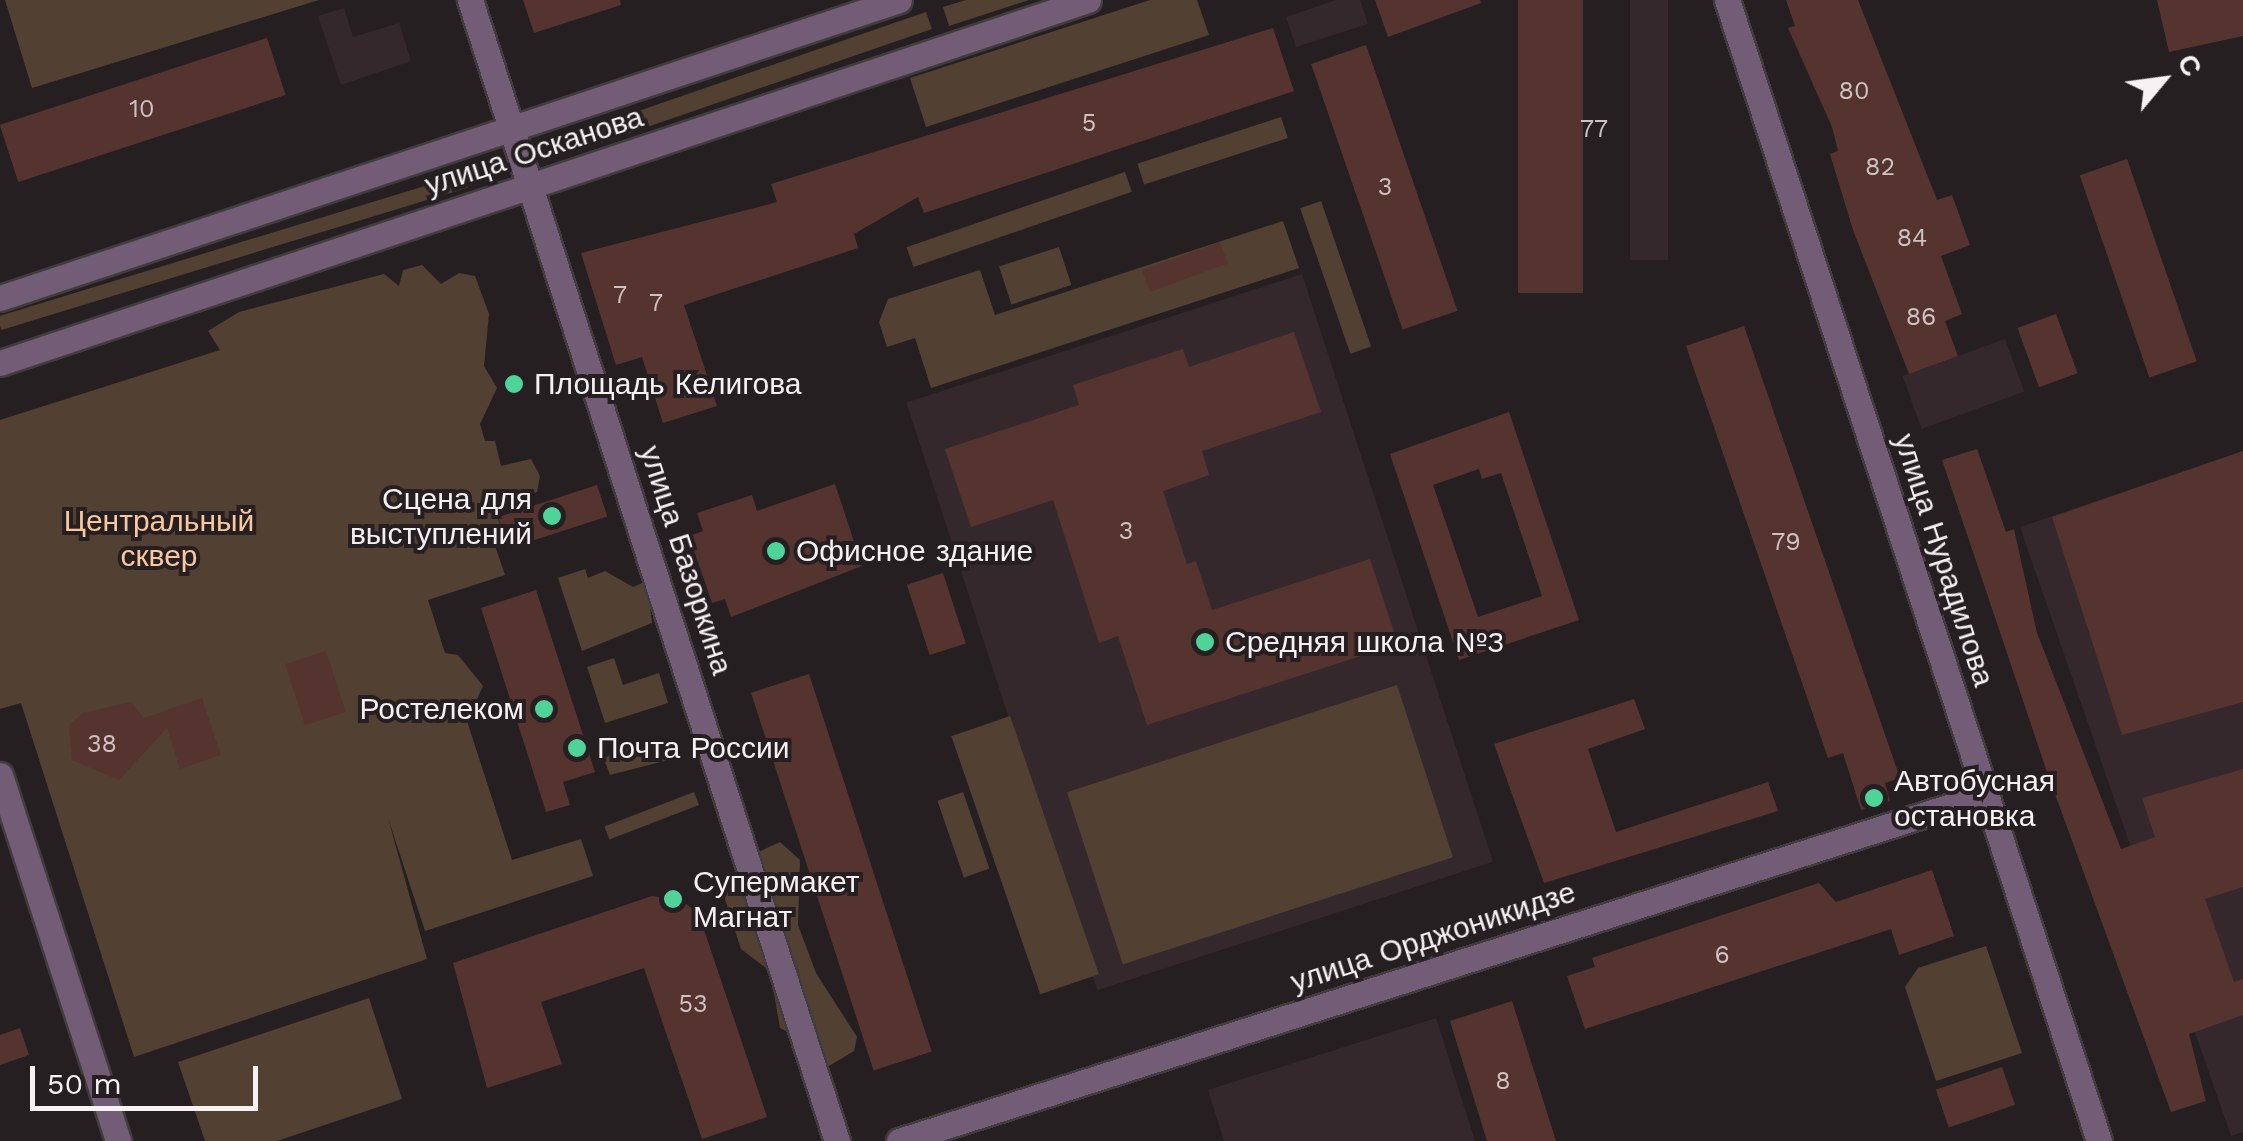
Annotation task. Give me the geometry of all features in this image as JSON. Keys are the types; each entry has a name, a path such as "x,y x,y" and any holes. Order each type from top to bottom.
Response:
{"street":[{"name":"улица Базоркина","path":"470,0 838,1141"},
{"name":"улица Осканова","path":"0,298 899,0"},
{"name":"улица Осканова","path":"0,363 1088,0"},
{"name":"улица Нурадилова","path":"1727,0 2099,1141"},
{"path":"0,775 118,1141"},
{"name":"улица Орджоникидзе","path":"899,1141 1986,795"}],"shaded area":[{"path":"1336,0 1360,0 1368,24 1296,47 1286,17"},
{"path":"1630,0 1668,0 1668,260 1630,260"},
{"path":"344,8 353,37 399,23 411,61 341,85 318,16"},
{"name":"Средняя школа №3","path":"1302,274 1493,862 1097,990 906,403"},
{"path":"2005,339 2024,392 1922,429 1903,376"},
{"path":"2243,451 2243,1132 2231,1136 2020,527"},
{"path":"1436,1018 1475,1141 1224,1141 1208,1090"}],"green space":[{"path":"5,0 319,0 32,88"},
{"path":"966,0 1029,0 949,26 943,7"},
{"path":"1150,0 1197,0 1209,35 926,127 910,78"},
{"path":"926,12 932,29 578,151 572,134"},
{"path":"1281,117 1288,138 1144,185 1137,164"},
{"path":"1125,172 1132,192 913,267 907,247"},
{"path":"464,174 468,187 1,330 0,316"},
{"path":"1321,201 1371,347 1350,354 1300,208"},
{"path":"1283,221 1299,268 931,388 915,338 887,347 879,322 888,299 980,270 995,315"},
{"path":"1059,247 1071,285 1011,305 999,266"},
{"name":"Центральный сквер","path":"422,265 441,284 459,273 475,276 489,314 484,366 497,388 480,424 485,441 495,441 501,466 531,459 540,476 537,492 492,500 502,531 485,536 486,545 494,543 505,575 428,600 445,653 458,655 483,686 467,721 512,860 581,839 593,876 425,931 388,818 427,959 134,1057 21,703 0,709 0,420 220,350 208,331 239,312 384,274 399,286 403,270"},
{"path":"585,569 588,578 605,571 633,587 647,581 652,623 582,651 558,578"},
{"path":"614,658 623,685 659,673 668,703 605,723 587,667"},
{"path":"1397,685 1453,857 1123,964 1067,792"},
{"path":"1010,716 1099,974 1040,994 951,736"},
{"path":"631,740 649,748 667,740 680,757 610,775 604,759"},
{"path":"694,792 699,805 609,839 604,826"},
{"path":"963,792 989,869 964,877 937,801"},
{"path":"780,842 800,860 798,925 816,973 857,1037 854,1051 824,1069 805,1041 780,1028 770,971 741,949 724,896 739,861"},
{"path":"1986,946 2022,1053 1936,1081 1905,987 1918,968"},
{"path":"369,998 402,1099 277,1141 205,1141 178,1062"}],"building":[{"path":"523,0 620,0 621,5 534,33"},
{"path":"1375,0 1480,0 1481,3 1388,37"},
{"path":"1518,0 1583,0 1583,293 1518,293"},
{"path":"1786,0 1858,0 1937,200 1952,195 1970,245 1941,256 1962,314 1945,321 1958,356 1909,374 1853,230 1830,154 1838,151 1832,127 1788,28 1795,26"},
{"path":"2157,0 2243,0 2243,36 2169,52"},
{"path":"1273,28 1294,91 924,213 918,197 854,234 858,248 684,305 717,406 663,423 642,357 616,365 581,253 777,202 771,184"},
{"path":"267,38 286,95 18,182 0,125"},
{"path":"1366,45 1457,311 1403,330 1311,64"},
{"path":"2127,159 2197,361 2149,378 2080,175"},
{"path":"1220,242 1228,264 1150,292 1142,270"},
{"path":"2056,314 2078,373 2039,387 2017,328"},
{"path":"1744,326 1900,778 1885,783 1890,801 1861,810 1843,753 1828,758 1686,346"},
{"path":"1294,332 1321,412 1202,451 1209,475 1163,491 1187,564 1196,561 1212,610 1370,559 1398,644 1147,725 1118,636 1099,643 1053,500 971,527 945,449 1079,405 1073,385 1183,349 1189,367"},
{"path":"1509,412 1579,620 1459,660 1390,454","holes":["1479,469 1482,479 1501,473 1542,596 1478,617 1433,485"]},
{"path":"1977,449 2006,532 2014,529 2037,633 2121,849 2155,837 2142,798 2243,769 2243,887 2205,899 2234,982 2243,979 2243,1015 2189,1034 2206,1101 2171,1112 2047,772 1942,460"},
{"path":"2243,451 2243,702 2122,735 2052,517"},
{"name":"Офисное здание","path":"835,484 862,566 731,617 725,599 712,603 689,536 703,531 697,513 752,495 757,511"},
{"name":"Сцена для выступлений","path":"597,485 607,516 508,549 498,517"},
{"path":"943,573 966,643 930,655 907,585"},
{"name":"Ростелеком","path":"536,590 595,772 563,782 570,805 546,812 481,608"},
{"path":"326,651 346,712 305,725 285,664"},
{"path":"809,674 932,1052 874,1070 751,693"},
{"path":"202,698 221,755 180,769 167,728 119,780 72,760 69,725 83,713 131,702 144,718"},
{"path":"1634,699 1645,729 1588,749 1616,832 1768,782 1778,811 1544,883 1494,744"},
{"path":"1932,870 1954,936 1899,955 1891,929 1585,1029 1567,976 1595,967 1592,958 1819,883 1836,902"},
{"path":"652,896 683,901 699,915 767,1117 702,1139 644,968 541,1002 562,1064 487,1088 453,963"},
{"path":"1512,1001 1556,1141 1487,1141 1450,1021"},
{"path":"20,1028 29,1055 0,1065 0,1035"},
{"path":"2002,1067 2015,1105 1949,1128 1936,1090"}],"place":[{"name":"Площадь Келигова","path":"514,384"},
{"name":"Сцена для выступлений","path":"552,516"},
{"name":"Офисное здание","path":"776,551"},
{"name":"Средняя школа №3","path":"1205,642"},
{"name":"Ростелеком","path":"544,709"},
{"name":"Почта России","path":"577,748"},
{"name":"Автобусная остановка","path":"1874,798"},
{"name":"Супермакет Магнат","path":"673,899"}]}
